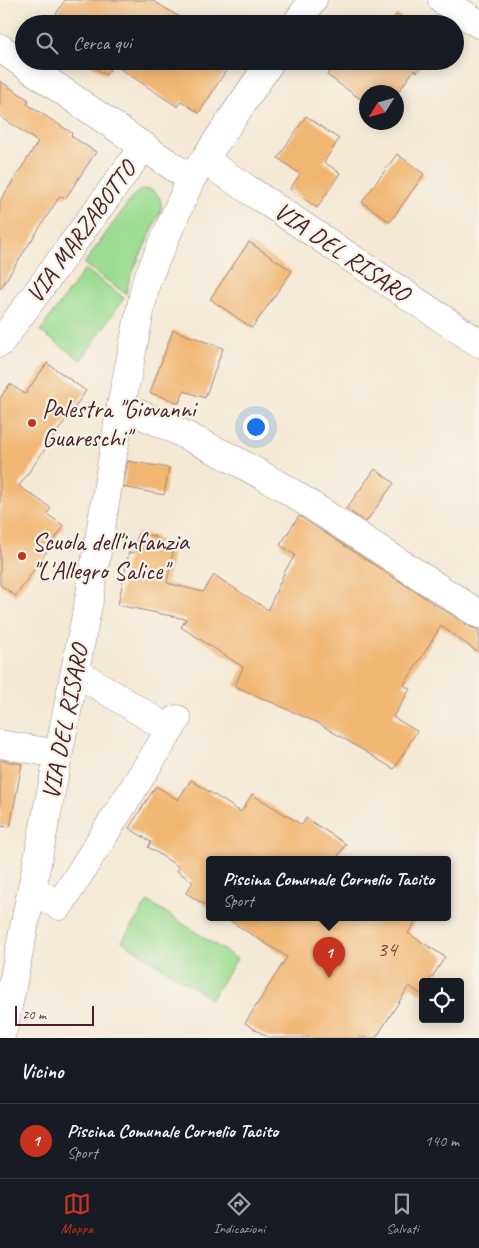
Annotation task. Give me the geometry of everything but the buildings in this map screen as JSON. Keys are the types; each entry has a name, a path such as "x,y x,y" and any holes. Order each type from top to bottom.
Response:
{"street":[{"path":"302,15 312,0"},
{"path":"442,0 479,24"},
{"path":"0,48 15,58"},
{"path":"32,70 144,146 198,169"},
{"name":"VIA DEL RISARO","path":"0,1038 4,1026 58,754 77,690 89,600 121,406 146,282 198,169 265,70"},
{"name":"VIA MARZABOTTO","path":"0,343 144,146"},
{"name":"VIA DEL RISARO","path":"198,169 479,344"},
{"path":"121,406 232,458 274,482 479,614"},
{"path":"32,888 59,906 174,724 77,690"},
{"path":"0,744 58,754"}],"green space":[{"path":"149,189 159,197 161,210 129,280 126,294 84,264 133,196 141,190"},
{"path":"85,269 124,298 81,360 40,331"},
{"path":"148,901 237,959 211,999 122,941"}],"place":[{"name":"Palestra \"Giovanni Guareschi\"","path":"32,423"},
{"name":"Scuola dell'infanzia \"L'Allegro Salice\"","path":"22,556"},
{"name":"Piscina Comunale Cornelio Tacito","path":"329,978"}]}
